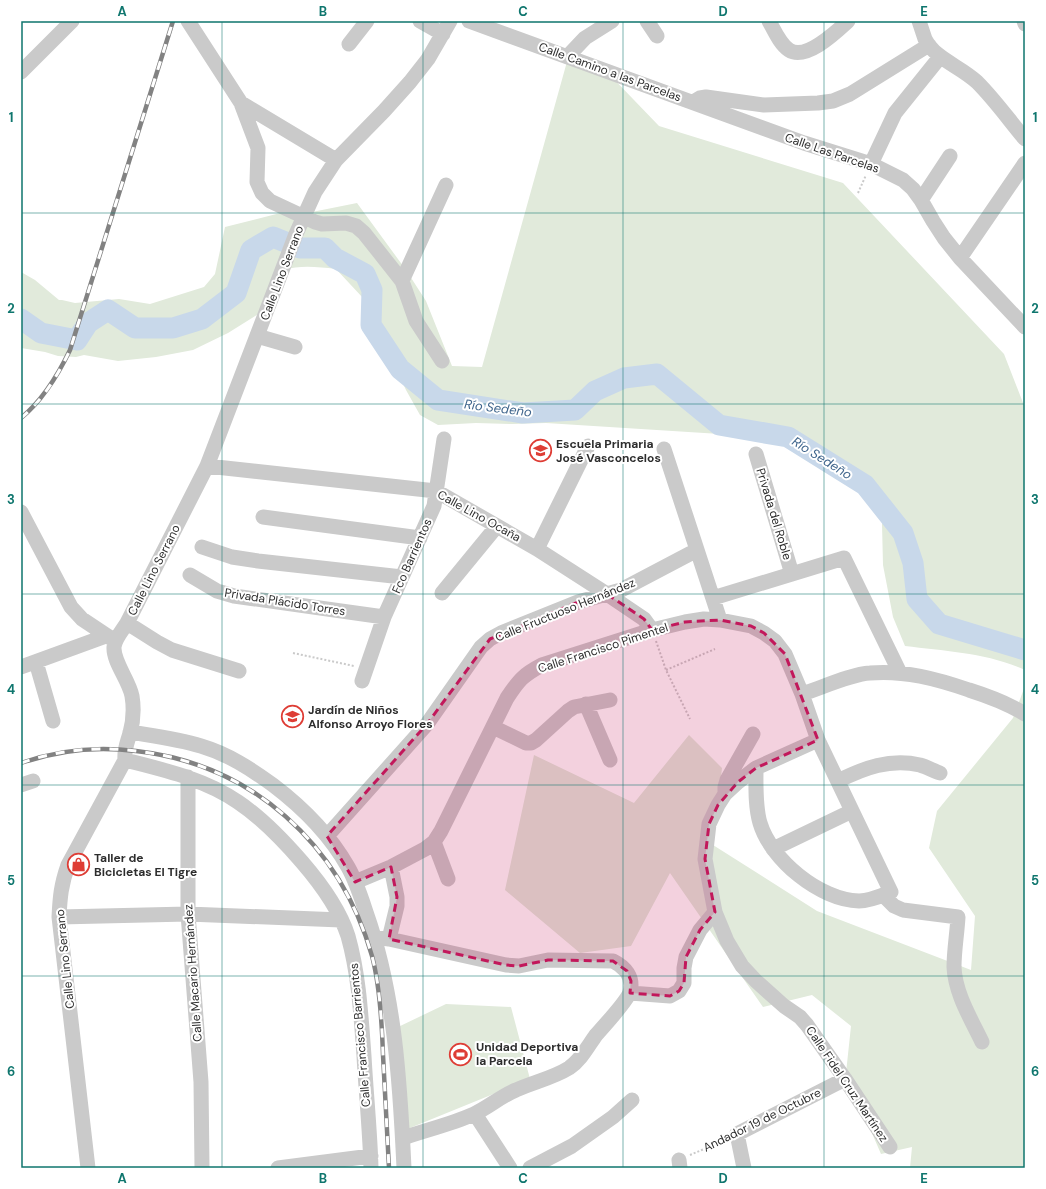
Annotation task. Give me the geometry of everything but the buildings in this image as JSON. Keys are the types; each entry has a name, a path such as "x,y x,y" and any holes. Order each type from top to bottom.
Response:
{"street":[{"path":"21,72 72,21"},
{"path":"188,21 241,103 258,148 258,182 262,193 270,201 316,222 322,224 346,223 356,226 364,233 402,281 416,321 442,361"},
{"path":"349,44 367,21"},
{"path":"420,21 443,34"},
{"name":"Calle Lino Serrano","path":"88,1168 59,917 60,895 68,865 125,760 124,749 130,732 133,714 132,696 127,680 116,658 111,638 127,623 207,466 296,234 315,192 336,160 410,82 428,59 450,21"},
{"name":"Calle Camino a las Parcelas","path":"469,21 694,102 700,98 706,97 764,105 833,101 850,94 929,45"},
{"path":"568,56 585,38 612,21"},
{"path":"647,21 657,36"},
{"path":"769,21 783,45 789,50 795,52 802,52 821,44 848,21"},
{"path":"919,21 929,45 940,57 965,72 984,89 1025,139"},
{"path":"871,164 895,113 940,57"},
{"name":"Calle Las Parcelas","path":"694,102 804,143 871,164 903,180 913,189 933,221 960,258 1025,327"},
{"path":"241,103 336,160"},
{"path":"921,200 950,156"},
{"path":"960,258 1025,163"},
{"path":"402,281 446,185"},
{"path":"257,336 295,347"},
{"name":"Fco Barrientos","path":"364,675 384,617 434,506 444,439"},
{"path":"537,549 588,446"},
{"path":"664,449 720,620"},
{"name":"Privada del Roble","path":"756,454 792,574"},
{"name":"Calle Lino Ocaña","path":"207,466 436,491 537,549 607,594 644,619 652,630"},
{"path":"21,513 71,607 82,619 111,638"},
{"path":"263,517 420,538"},
{"path":"442,592 497,526"},
{"path":"202,548 232,557 252,560 402,577"},
{"name":"Calle Fructuoso Hernández","path":"327,836 427,724 481,647 490,639 501,633 578,602 621,590 696,550"},
{"path":"713,598 844,558 900,673"},
{"name":"Privada Plácido Torres","path":"190,575 217,591 234,596 384,617"},
{"name":"Calle Francisco Pimentel","path":"355,882 391,867 425,849 434,842 441,831 507,698 526,674 542,665 652,630 704,619 720,620 751,626 775,641 785,654 802,694 818,740 891,892 883,896"},
{"path":"127,623 172,650 239,671"},
{"path":"21,667 111,638"},
{"path":"36,662 53,721"},
{"path":"802,694 869,673 900,673 936,679 996,699 1025,714"},
{"path":"493,727 526,743 531,743 574,707 610,700"},
{"path":"586,704 610,760"},
{"path":"130,732 202,746 230,758 257,774 286,795 309,816 339,852 382,938 385,982 398,1064 404,1168"},
{"path":"725,794 727,780 752,734"},
{"path":"725,794 756,768 818,740"},
{"name":"Calle Francisco Barrientos","path":"125,760 188,777 238,801 260,818 288,846 314,876 334,905 347,935 357,978 371,1162"},
{"path":"838,781 858,771 877,765 899,762 920,765 940,773"},
{"path":"756,768 757,808 760,823 773,849 784,863 800,877 838,897 859,901 875,899 883,896 894,906 903,910 958,917 954,967 957,984 962,999 982,1042"},
{"name":"Calle Macario Hernández","path":"188,777 188,914 201,1082 202,1168"},
{"name":"Calle Fidel Cruz Martínez","path":"725,794 709,824 705,859 715,912 728,942 742,966 756,981 784,1006 800,1017 807,1025 890,1147"},
{"path":"773,849 852,811"},
{"path":"434,842 448,879"},
{"path":"382,938 397,906 397,897 391,867"},
{"path":"630,993 670,996 679,991 684,983 686,956 700,930 715,912"},
{"path":"59,917 188,914 341,920"},
{"path":"382,938 506,965 519,966 548,960 613,961 621,965 627,971 631,981 630,993 581,1057 570,1067 556,1075 503,1096 475,1114 403,1138"},
{"name":"Andador 19 de Octubre","path":"737,1134 845,1079"},
{"path":"530,1168 572,1146 613,1117 632,1100"},
{"path":"475,1114 510,1168"},
{"path":"737,1134 744,1168"},
{"path":"278,1168 371,1162"}],"path":[{"path":"858,193 871,164"},
{"path":"652,630 666,670 690,719"},
{"path":"666,670 715,649"},
{"path":"293,653 364,675"},
{"name":"Andador 19 de Octubre","path":"680,1164 737,1134"}],"highlighted area":[{"path":"607,594 644,619 652,630 685,622 720,620 751,626 764,633 785,654 818,740 756,768 738,782 718,805 709,824 705,859 715,912 700,930 686,957 684,983 679,991 670,996 630,993 631,981 627,971 613,961 548,960 519,966 506,965 389,939 397,897 391,867 355,882 327,836 427,724 490,639 578,602"}],"green space":[{"path":"568,58 608,73 659,126 843,183 1004,354 1025,408 1025,670 1011,664 981,656 905,646 893,617 883,565 882,524 885,506 872,491 834,465 783,442 720,434 546,423 476,423 438,425 420,415 406,390 363,298 336,269 303,267 283,270 263,311 228,333 193,350 156,357 118,361 84,355 76,357 58,356 21,348 21,272 35,280 59,300 75,303 119,299 150,304 204,287 215,274 225,227 296,209 312,212 357,203 406,270 426,301 452,366 482,367"},
{"path":"1025,686 1025,1168 910,1168 912,1147 881,1154 846,1073 851,1026 812,995 763,1007 670,873 631,946 580,953 505,890 534,755 634,803 689,735 722,768 713,845 817,911 971,970 975,916 929,848 937,811 1013,718"},
{"name":"Unidad Deportiva la Parcela","path":"446,1004 511,1007 530,1079 405,1130 396,1028"}],"waterway":[{"name":"Río Sedeño","path":"21,319 41,333 77,340 88,323 108,310 135,328 173,328 202,319 236,293 251,250 273,237 300,248 325,248 335,258 365,274 372,290 371,325 400,369 438,400 523,413 575,410 595,391 624,378 657,374 719,425 788,437 865,485 903,533 913,563 917,599 939,624 1025,650"}],"railway":[{"path":"21,418 29,411 49,387 70,350 173,21"},
{"path":"21,763 63,752 92,749 136,751 178,759 217,773 253,792 286,816 314,845 338,879 357,916 375,968 381,1018 389,1168"}],"place":[{"name":"Escuela Primaria José Vasconcelos","path":"541,451"},
{"name":"Jardín de Niños Alfonso Arroyo Flores","path":"293,717"},
{"name":"Taller de Bicicletas El Tigre","path":"78,865"},
{"name":"Unidad Deportiva la Parcela","path":"461,1054"}]}
